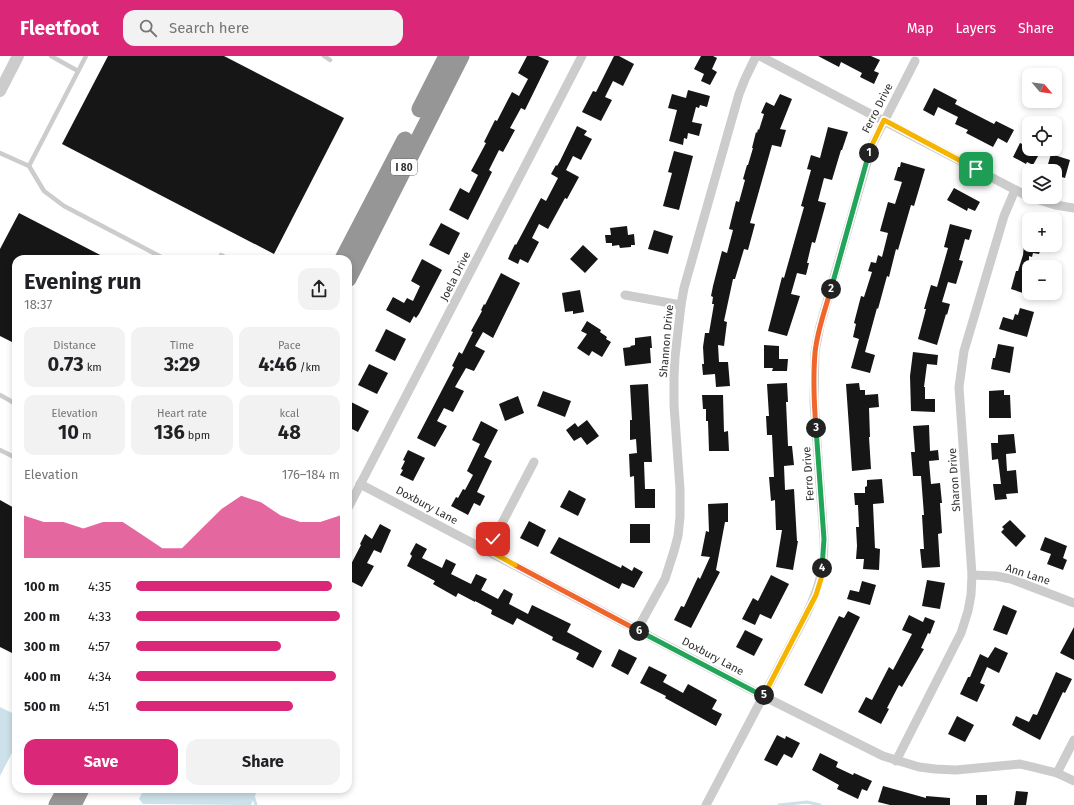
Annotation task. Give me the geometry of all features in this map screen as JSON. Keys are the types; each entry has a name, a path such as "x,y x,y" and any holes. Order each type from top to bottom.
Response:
{"highway":[{"name":"I 80","path":"345,255 447,56"},
{"name":"I 80","path":"352,271 461,56"},
{"path":"57,805 64,793"},
{"path":"73,805 79,793"}],"street":[{"path":"0,91 3,76 18,56"},
{"name":"Joela Drive","path":"352,500 582,56"},
{"name":"Shannon Drive","path":"637,630 670,566 678,536 680,489 674,405 674,377 675,357 684,288 732,116 745,79 756,56"},
{"path":"760,56 1022,193"},
{"name":"Ferro Drive","path":"706,805 816,595 821,579 824,558 824,539 814,402 815,352 820,326 872,145 916,60"},
{"name":"Sharon Drive","path":"896,761 961,634 968,611 971,595 972,575 959,387 964,351 1004,216 1015,190"},
{"path":"1052,204 1074,208"},
{"path":"625,295 681,305"},
{"path":"488,550 534,462"},
{"name":"Doxbury Lane","path":"360,484 763,696 883,756 919,767 956,770 1020,764 1058,773 1074,781"},
{"name":"Ann Lane","path":"972,575 996,576 1011,579 1074,603"},
{"path":"1058,773 1074,740"}],"lane":[{"path":"51,56 78,71"},
{"path":"29,166 86,56"},
{"path":"324,56 330,60"},
{"path":"0,153 29,166 44,191 64,206 157,255"},
{"path":"0,396 12,402"},
{"path":"0,450 12,456"}],"water":[{"path":"0,707 12,713 12,753 0,776"},
{"path":"142,793 256,793 251,805 143,804 139,799"}],"building":[{"path":"108,56 224,56 344,118 274,254 62,144"},
{"path":"527,56 538,56 549,61 525,110 521,108 510,128 515,130 503,152 499,150 489,170 492,172 468,220 449,210 460,188 469,193 478,175 471,171 486,143 484,142 495,120 497,121 512,92 519,96 528,79 518,73"},
{"path":"614,56 619,56 634,64 623,86 613,81 605,97 612,100 601,121 582,112 593,91 596,92"},
{"path":"701,56 713,56 717,58 712,69 717,72 710,85 701,81 704,74 694,69"},
{"path":"818,56 871,56 880,60 874,71 879,73 874,84 860,77 862,73 841,62 839,67"},
{"path":"934,88 957,100 955,104 994,124 996,121 1014,130 1007,143 998,138 993,147 966,133 968,130 955,124 958,117 938,107 934,116 923,110"},
{"path":"688,90 710,96 707,107 700,105 699,108 696,107 692,122 702,124 699,136 688,133 687,139 684,138 683,145 669,141 677,110 668,108 672,94 686,98"},
{"path":"780,94 792,99 780,129 786,130 781,147 772,145 750,223 755,224 748,250 744,249 735,279 733,279 724,321 727,322 724,346 718,345 719,362 728,362 730,386 716,387 715,374 703,375 702,364 704,364 703,347 705,333 709,333 714,304 712,304 713,297 711,296 713,286 722,251 727,253 733,230 729,229 736,201 739,202 745,180 743,179 753,148 756,132 757,133 758,129 759,130 764,114 761,113 766,102 774,106"},
{"path":"577,126 587,131 584,135 592,139 581,160 573,156 566,170 579,177 567,199 565,198 548,229 539,224 532,238 539,242 528,263 520,259 518,264 508,259 510,254 541,198 546,201 558,178 551,174 560,161"},
{"path":"828,127 848,132 832,180 824,178 818,201 826,203 815,243 812,242 806,275 797,273 791,294 800,296 787,336 768,331 782,277 784,278 804,207 801,206 811,170 807,169 811,155 820,158"},
{"path":"1020,143 1022,144 1022,156 1038,156 1034,164 1027,162 1026,164 1013,157"},
{"path":"674,151 693,156 679,210 663,206 672,173 668,172"},
{"path":"1050,156 1057,156 1070,160 1065,178 1062,177 1062,164 1048,164"},
{"path":"901,162 925,169 914,206 911,205 898,250 896,249 889,277 887,276 865,352 875,355 870,373 851,368 859,339 853,337 856,324 854,323 861,296 864,297 872,272 868,271 871,262 876,263 878,255 882,257 888,233 880,231 888,202 895,204 902,182 894,180"},
{"path":"954,188 980,202 975,211 968,208 967,211 947,200"},
{"path":"19,213 100,255 12,255 12,342 0,336 0,249"},
{"path":"441,223 460,233 449,255 429,245"},
{"path":"950,224 972,230 969,240 965,239 959,260 963,261 956,284 948,282 942,302 950,304 937,345 918,339 931,285 937,287 948,248 944,247"},
{"path":"627,226 628,235 634,234 635,245 620,248 619,245 612,246 612,243 606,243 605,235 611,235 610,228"},
{"path":"654,230 673,236 668,254 648,249"},
{"path":"583,245 598,259 585,273 570,259"},
{"path":"1023,252 1040,252 1039,254 1033,253 1032,257 1029,256 1029,260 1022,260 1022,293 1011,289 1016,271 1018,271"},
{"path":"422,259 442,270 419,314 416,318 414,316 410,323 386,310 393,297 404,303 407,298 413,301 420,286 411,281"},
{"path":"501,273 520,283 493,338 483,332 475,346 485,351 474,371 466,368 455,387 464,391 453,412 444,408 437,421 447,426 435,447 417,438 454,367 452,366 459,352 462,354 473,332 471,331 482,311 481,310"},
{"path":"580,290 584,312 573,314 573,311 565,312 562,293"},
{"path":"1020,308 1034,312 1027,337 999,329 1003,317 1013,320 1015,314 1018,315"},
{"path":"587,321 601,330 600,332 611,342 602,357 592,351 589,356 577,348 587,334 581,331"},
{"path":"386,329 406,339 395,361 375,351"},
{"path":"651,336 651,363 625,366 623,348 635,345 635,338"},
{"path":"998,344 1014,347 1010,373 991,369"},
{"path":"764,345 779,346 779,359 788,359 787,371 772,371 773,368 764,368"},
{"path":"913,352 938,355 937,365 927,364 924,387 925,399 935,399 935,412 911,411 910,376"},
{"path":"369,364 388,373 377,394 358,385"},
{"path":"787,383 788,402 786,402 788,446 792,446 794,465 784,466 785,490 794,489 798,541 793,570 776,567 782,530 776,530 775,500 771,501 769,477 774,477 772,435 767,435 766,416 769,416 767,384"},
{"path":"859,383 860,390 865,390 865,395 878,394 879,407 869,408 871,469 852,471 846,384"},
{"path":"648,384 652,462 644,462 645,489 655,489 655,508 635,508 634,476 630,477 629,454 637,453 636,439 630,440 630,420 632,420 630,385"},
{"path":"1004,390 1004,395 1010,395 1011,418 989,418 989,391"},
{"path":"543,391 571,401 565,417 537,406"},
{"path":"702,395 723,395 724,432 728,431 729,451 709,451 708,421 706,421 706,409 703,409"},
{"path":"518,396 524,413 505,421 499,404"},
{"path":"352,402 369,411 358,432 352,429"},
{"path":"587,420 599,436 587,445 581,437 574,441 566,430 575,423 578,427"},
{"path":"481,421 498,430 484,457 492,461 477,492 485,496 480,506 474,503 468,515 451,506 463,489 465,490 473,475 467,471 480,444 472,440"},
{"path":"929,425 930,451 938,450 939,460 929,461 931,484 940,483 942,533 938,534 940,567 922,568 920,549 924,549 922,515 924,515 921,476 913,476 911,452 915,452 913,426"},
{"path":"1014,434 1016,453 1006,454 1007,471 1016,470 1018,493 1006,494 1007,499 995,500 993,484 1001,484 998,459 992,460 991,443 998,443 998,435"},
{"path":"408,450 425,458 413,481 400,475 405,461 403,460"},
{"path":"882,479 884,503 873,504 875,548 880,549 879,570 863,569 864,559 856,559 856,527 859,527 858,505 855,505 854,493 865,493 867,480"},
{"path":"569,490 586,499 578,516 560,507"},
{"path":"0,500 12,507 12,653 0,647"},
{"path":"728,503 728,522 725,522 716,570 720,572 691,628 674,620 681,606 684,607 698,577 700,579 710,557 701,556 706,531 709,532 708,504"},
{"path":"1010,520 1026,536 1016,547 1001,532 1004,529 1002,527"},
{"path":"529,521 546,530 538,547 520,538"},
{"path":"380,524 391,530 381,553 374,550 367,563 374,566 362,587 352,582 352,562 365,534 372,539"},
{"path":"630,524 650,524 650,543 630,543"},
{"path":"559,537 621,568 622,565 632,571 634,567 643,572 634,588 622,583 619,589 550,553"},
{"path":"1045,537 1067,546 1063,558 1067,560 1063,570 1047,564 1051,554 1040,550"},
{"path":"416,543 427,549 422,558 442,568 446,559 456,564 451,574 471,584 476,574 487,579 481,590 498,599 504,589 513,594 509,604 528,614 532,605 571,624 567,632 602,651 593,668 576,659 579,653 552,640 553,637 517,618 513,625 491,614 492,610 475,601 458,593 456,597 433,584 435,581 407,566 412,556 410,554"},
{"path":"771,575 789,584 771,619 760,614 755,625 742,619 753,598 758,601"},
{"path":"927,580 945,583 940,609 922,606"},
{"path":"862,581 876,585 870,605 847,599 850,590 859,592"},
{"path":"1003,605 1017,611 1007,635 993,630"},
{"path":"848,611 860,617 822,694 804,685 839,616 844,618"},
{"path":"909,615 923,622 925,617 935,621 930,634 928,633 921,648 924,649 902,687 899,685 887,708 889,709 881,724 858,712 866,697 872,700 889,667 893,670 912,634 902,630"},
{"path":"1074,627 1074,660 1060,653"},
{"path":"745,630 763,639 754,656 736,647"},
{"path":"995,647 1008,653 999,673 987,667 980,683 985,685 977,702 960,694 968,677 970,677 980,654 988,658"},
{"path":"619,649 637,658 628,675 611,666"},
{"path":"649,666 667,675 663,682 683,693 688,684 717,700 712,709 722,714 716,726 665,698 666,696 640,683"},
{"path":"1056,672 1072,679 1065,693 1063,692 1040,740 1012,725 1016,716 1029,722 1033,714 1037,715"},
{"path":"957,716 974,725 965,742 948,734"},
{"path":"777,735 785,739 786,736 800,743 792,758 784,754 777,766 764,760"},
{"path":"820,753 838,762 836,767 853,775 854,773 872,781 867,791 862,789 858,799 837,789 839,785 812,770"},
{"path":"883,786 926,798 926,796 950,798 950,805 890,805 878,802"},
{"path":"1016,791 1028,792 1026,805 1014,805"},
{"path":"976,795 987,795 987,805 976,805"}],"waterway":[{"path":"252,793 256,805"},
{"path":"779,805 807,802 820,805"}],"route":[{"path":"493,539 488,550 763,696 816,595 821,579 824,558 824,539 814,402 815,352 820,326 872,145 884,120 976,169"}]}
